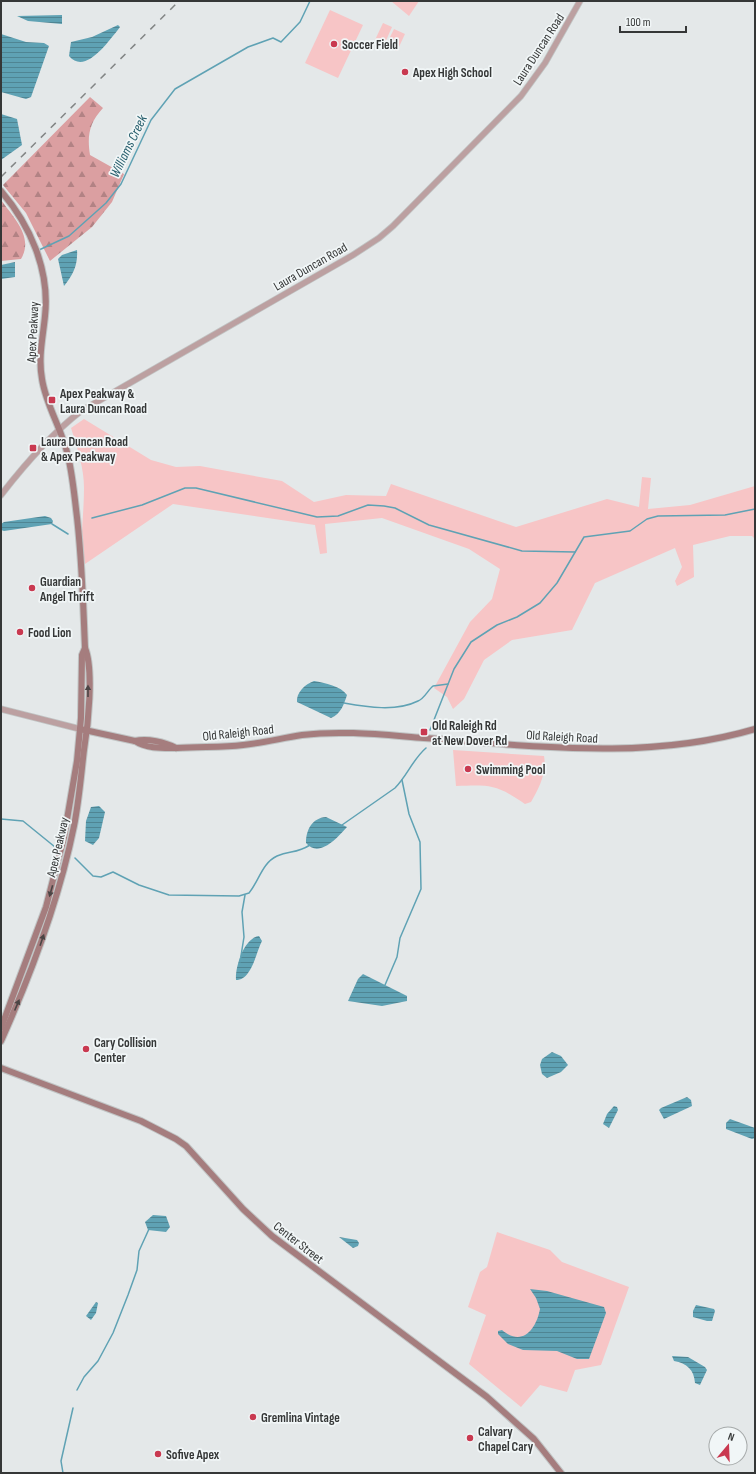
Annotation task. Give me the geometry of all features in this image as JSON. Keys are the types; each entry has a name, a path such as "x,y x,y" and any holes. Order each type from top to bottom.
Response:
{"main road":[{"name":"Apex Peakway","path":"1,191 22,218 30,232 44,279 46,310 41,346 41,370 47,399 68,456 81,555 85,648 88,655 87,730 78,803 59,886 35,960 1,1041"},
{"name":"Apex Peakway","path":"1,1028 28,958 55,877 73,794 80,729 82,655 85,648"},
{"name":"Old Raleigh Road","path":"80,729 135,741 142,739 170,744 176,748 236,746 310,734 349,733 549,748 612,750 704,741 755,729"},
{"name":"Center Street","path":"1,1068 141,1121 186,1146 243,1208 272,1236 488,1397 534,1439 561,1473"}],"street":[{"name":"Laura Duncan Road","path":"1,495 22,468 59,429 88,406 353,255 379,238 393,226 521,96 545,63 580,1"},
{"name":"Old Raleigh Road","path":"1,709 80,729"}],"green space":[{"path":"90,97 103,108 92,124 90,130 90,155 124,174 112,202 92,227 50,261 26,213 3,185"},
{"path":"1,200 21,228 24,235 24,251 21,259 1,261"}],"shaded area":[{"path":"391,1 419,1 409,16"},
{"name":"Soccer Field","path":"330,10 363,25 338,78 305,63"},
{"path":"383,23 392,27 384,45 375,40"},
{"path":"394,29 405,34 397,51 386,45"},
{"path":"84,419 151,460 176,467 200,466 282,481 314,502 346,495 386,496 391,484 516,527 607,499 639,507 642,477 651,478 648,509 690,505 755,486 755,539 752,536 730,536 693,545 694,577 677,586 675,581 682,567 675,548 595,583 572,630 512,640 484,660 464,699 453,709 447,697 434,688 470,622 492,599 500,569 469,549 382,518 325,524 327,553 320,554 315,525 173,504 82,566 81,546 84,480 80,458 71,428"},
{"path":"453,750 544,756 545,762 543,774 537,792 531,802 525,804 515,797 492,787 456,786"},
{"path":"497,1232 550,1250 562,1262 629,1287 601,1365 575,1370 567,1392 540,1385 521,1407 469,1364 486,1315 468,1307 480,1272 487,1267"}],"water":[{"path":"62,15 62,24 28,21 17,16"},
{"path":"118,25 120,27 108,43 89,60 82,62 75,61 69,56 71,42 92,37"},
{"path":"1,34 26,42 44,43 49,46 31,97 26,99 1,92"},
{"path":"1,114 17,119 22,145 1,160"},
{"path":"77,250 77,260 74,270 64,286 58,259 62,255"},
{"path":"15,262 15,277 1,279 1,265"},
{"path":"45,516 51,518 53,521 52,524 4,531 1,530 1,524 4,522"},
{"path":"314,681 337,687 347,695 342,708 331,718 297,702 298,695 302,689 307,684"},
{"path":"99,806 105,812 99,838 93,845 85,841 86,821 91,807"},
{"path":"326,817 347,827 334,841 328,845 317,849 311,847 306,843 309,829 314,822"},
{"path":"259,936 262,941 250,971 241,979 236,980 237,968 245,947 254,938"},
{"path":"363,974 407,996 407,1001 382,1006 348,1001 358,979"},
{"path":"552,1052 561,1056 568,1065 561,1072 547,1078 542,1074 540,1065 542,1059"},
{"path":"687,1097 691,1100 692,1106 664,1119 659,1110 661,1108"},
{"path":"614,1106 617,1107 618,1110 609,1128 603,1124 607,1114"},
{"path":"730,1119 755,1128 755,1138 752,1139 726,1129 726,1123"},
{"path":"153,1215 166,1216 170,1227 166,1232 148,1230 145,1222"},
{"path":"339,1237 357,1240 359,1243 358,1246 353,1248"},
{"path":"530,1289 547,1291 604,1307 606,1313 589,1359 577,1359 557,1351 523,1350 508,1344 498,1334 498,1331 502,1330 509,1335 516,1337 522,1336 527,1334 535,1324 540,1309 536,1298"},
{"path":"96,1302 98,1303 96,1313 91,1320 86,1316"},
{"path":"696,1305 714,1309 715,1311 712,1321 693,1317 693,1311"},
{"path":"672,1356 688,1357 705,1367 707,1370 700,1385 695,1383 693,1374 689,1368 683,1363 674,1361"}],"waterway":[{"name":"Williams Creek","path":"39,250 69,236 106,203 121,184 151,120 175,89 248,47 273,38 281,42 300,22 310,1"},
{"path":"92,518 142,505 185,488 196,488 317,517 338,516 368,505 384,506 395,508 429,525 522,551 575,552"},
{"path":"430,730 454,669 471,642 497,625 517,617 540,603 557,583 584,537 630,531 647,519 658,516 725,515 755,509"},
{"path":"52,524 68,534"},
{"path":"344,703 381,708 400,707 420,700 433,686 448,684"},
{"path":"342,825 395,788 417,757 426,748"},
{"path":"385,985 397,957 400,938 421,889 420,842 409,814 402,780"},
{"path":"1,819 23,821 55,847"},
{"path":"75,858 93,876 101,877 113,872 139,885 169,895 239,896 249,893 264,868 272,859 282,854 301,850 310,845"},
{"path":"240,962 244,937 242,912 245,895"},
{"path":"77,1390 84,1377 98,1361 113,1333 137,1270 139,1251 149,1229"},
{"path":"63,1473 61,1461 73,1408"}],"railway":[{"path":"1,177 179,1"}],"place":[{"name":"Soccer Field","path":"334,44"},
{"name":"Apex High School","path":"405,72"},
{"name":"Apex Peakway & Laura Duncan Road","path":"52,400"},
{"name":"Laura Duncan Road & Apex Peakway","path":"33,448"},
{"name":"Guardian Angel Thrift","path":"32,588"},
{"name":"Food Lion","path":"20,632"},
{"name":"Old Raleigh Rd at New Dover Rd","path":"424,732"},
{"name":"Swimming Pool","path":"468,769"},
{"name":"Cary Collision Center","path":"86,1049"},
{"name":"Gremlina Vintage","path":"253,1417"},
{"name":"Calvary Chapel Cary","path":"470,1438"},
{"name":"Sofive Apex","path":"158,1454"}]}
